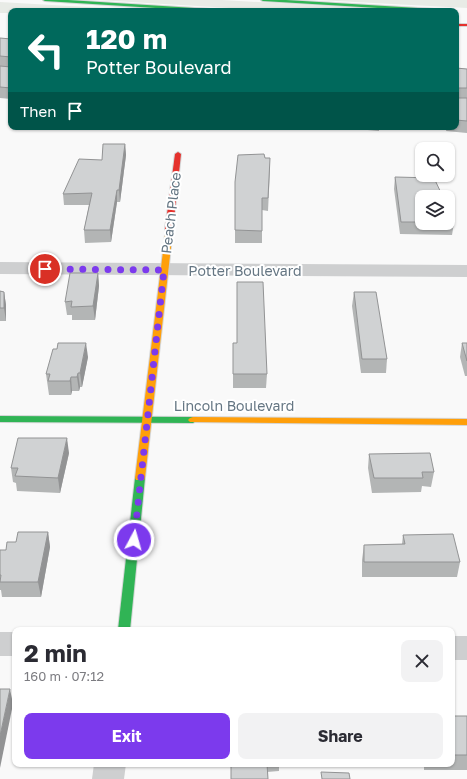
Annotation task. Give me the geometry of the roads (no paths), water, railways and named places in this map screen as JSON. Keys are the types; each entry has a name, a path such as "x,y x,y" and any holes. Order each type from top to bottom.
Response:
{"main road":[{"path":"45,0 177,8"},
{"path":"262,0 399,8"},
{"name":"Peach Place","path":"124,627 146,419 178,154"},
{"name":"Lincoln Boulevard","path":"0,419 467,422"}],"street":[{"name":"Potter Boulevard","path":"0,268 467,271"},
{"path":"0,644 12,644"},
{"path":"455,648 467,648"},
{"path":"108,779 110,767"}]}
